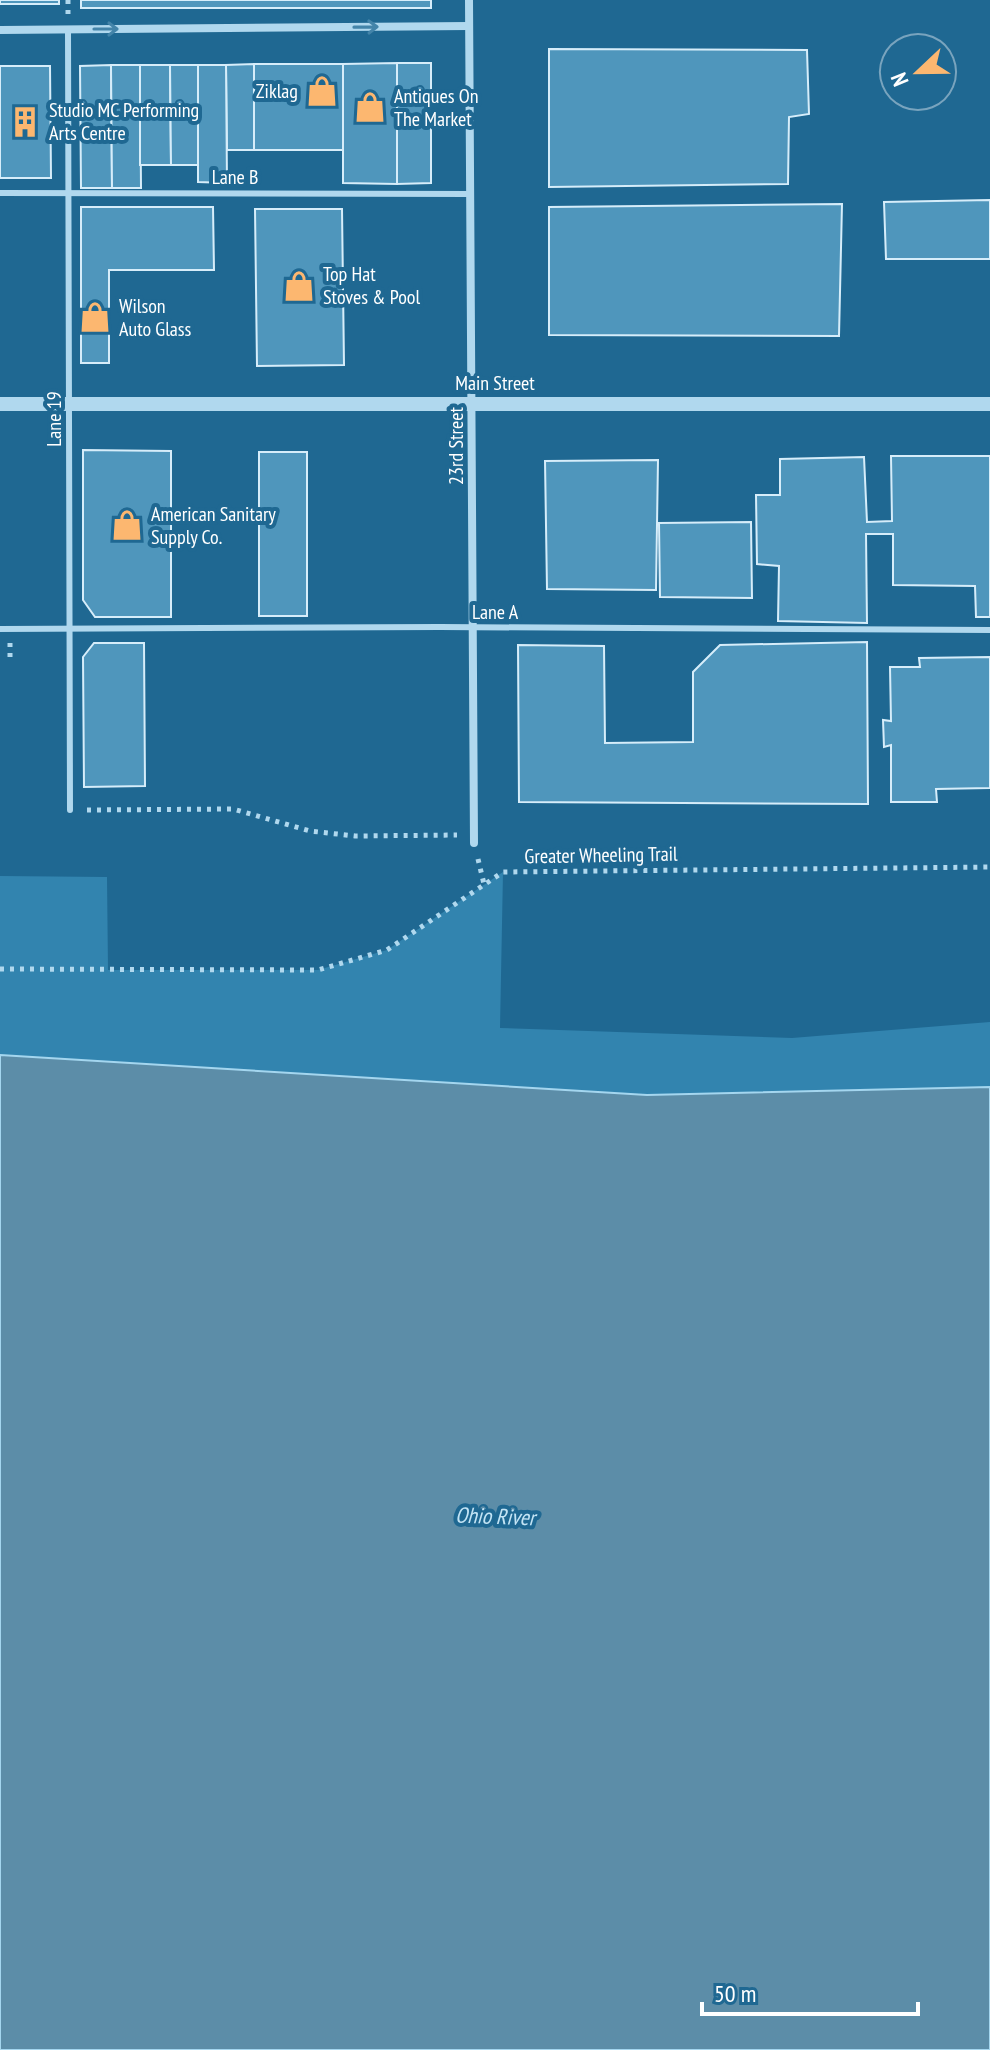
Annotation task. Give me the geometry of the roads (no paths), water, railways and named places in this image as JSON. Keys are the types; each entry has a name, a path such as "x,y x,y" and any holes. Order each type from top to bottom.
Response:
{"street":[{"name":"23rd Street","path":"469,0 474,839"},
{"path":"0,30 469,26"},
{"name":"Main Street","path":"0,404 990,404"}],"lane":[{"name":"Lane 19","path":"68,29 70,403 67,629 70,810"},
{"name":"Lane B","path":"0,193 470,194"},
{"name":"Lane A","path":"0,629 990,630"}],"water":[{"name":"Ohio River","path":"0,1055 647,1095 990,1087 990,2050 0,2050"}],"place":[{"name":"Ziklag","path":"322,91"},
{"name":"Antiques On The Market","path":"370,107"},
{"name":"Studio MC Performing Arts Centre","path":"25,122"},
{"name":"Top Hat Stoves & Pool","path":"299,286"},
{"name":"Wilson Auto Glass","path":"95,317"},
{"name":"American Sanitary Supply Co.","path":"127,525"}]}
